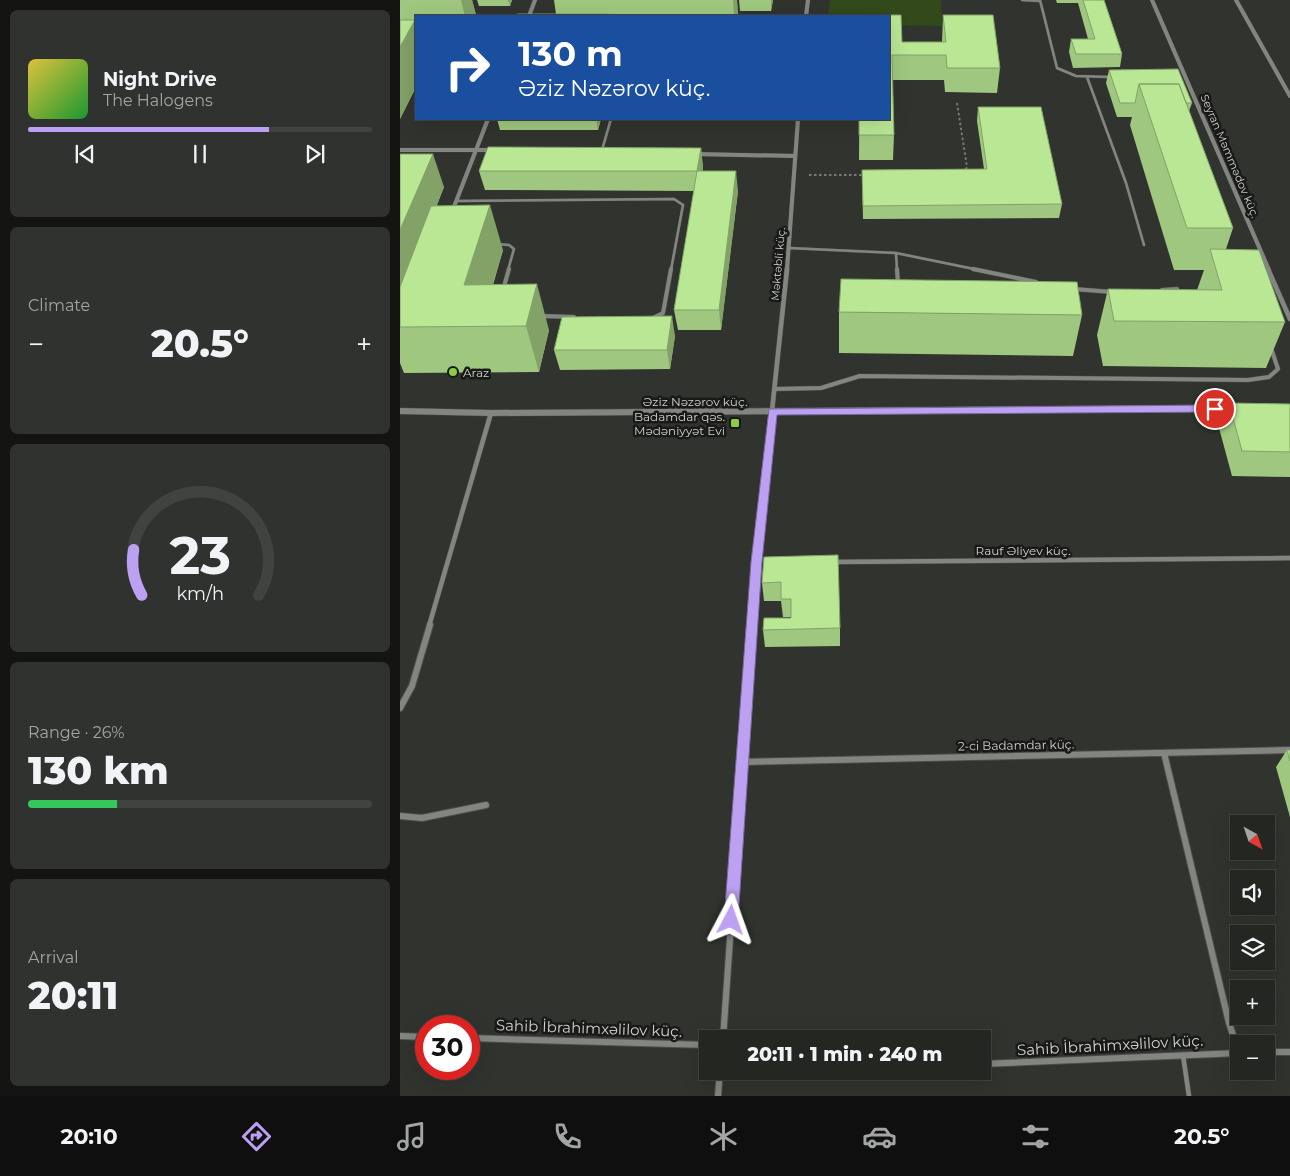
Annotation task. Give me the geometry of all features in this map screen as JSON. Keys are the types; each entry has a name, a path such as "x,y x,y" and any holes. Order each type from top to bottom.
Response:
{"street":[{"path":"529,15 535,0"},
{"path":"806,15 808,0"},
{"name":"Seyran Məmmədov küç.","path":"1152,0 1290,319"},
{"path":"1236,0 1290,96"},
{"path":"449,219 488,120"},
{"name":"Məktəbli küç.","path":"724,1030 756,562 789,248 798,120"},
{"path":"400,150 495,150"},
{"path":"592,151 612,152"},
{"path":"689,154 795,156"},
{"name":"Əziz Nəzərov küç.","path":"400,411 491,413 1250,408"},
{"path":"400,708 412,686 491,413"},
{"name":"Rauf Əliyev küç.","path":"826,562 1290,558"},
{"path":"756,562 766,562"},
{"name":"2-ci Badamdar küç.","path":"742,762 1290,750"},
{"path":"1164,754 1233,1035"},
{"path":"400,816 422,818 486,805"},
{"path":"400,1036 415,1037"},
{"name":"Sahib İbrahimxəlilov küç.","path":"480,1038 699,1045"},
{"path":"1275,1052 1290,1052"},
{"name":"Sahib İbrahimxəlilov küç.","path":"991,1064 1230,1053"},
{"path":"718,1096 719,1080"}],"lane":[{"path":"1022,0 1040,0 1057,68 1064,73 1087,77 1117,77"},
{"path":"1176,76 1186,76"},
{"path":"1087,77 1126,183 1144,245"},
{"path":"602,152 610,120"},
{"path":"456,202 674,200 682,203 662,313 646,319"},
{"path":"492,244 509,245 514,249 502,294"},
{"path":"789,248 896,253 1040,282"},
{"path":"896,253 898,285"},
{"path":"1068,288 1121,292"},
{"path":"1158,290 1177,290"},
{"path":"534,315 581,317"},
{"path":"774,389 821,388 860,376 1248,380 1269,376 1278,369 1269,342"},
{"path":"1184,1055 1189,1096"}],"path":[{"path":"958,103 967,167 965,173"},
{"path":"793,175 873,175"}],"green space":[{"path":"830,0 941,0 942,26 890,25 890,15 828,15"}],"building":[{"path":"1083,0 1104,0 1122,54 1076,54 1071,39 1095,39"},
{"path":"517,14 609,14 608,15"},
{"path":"890,15 901,15 902,42 946,42 943,15 993,15 1000,68 947,68 946,55 892,55 894,135 859,135 859,120 890,120"},
{"path":"400,20 415,20 400,47"},
{"path":"1178,69 1192,103 1186,103 1179,84 1139,84 1135,103 1120,103 1109,70"},
{"path":"1139,84 1179,84 1233,228 1187,228"},
{"path":"978,107 1041,107 1062,204 863,206 862,170 987,169"},
{"path":"488,147 701,148 697,171 479,171"},
{"path":"400,154 433,154 400,230"},
{"path":"697,171 736,171 719,310 674,310"},
{"path":"490,205 464,285 537,284 526,326 400,327 400,287 431,206"},
{"path":"1210,249 1259,250 1285,322 1114,321 1108,289 1222,290"},
{"path":"841,279 1077,282 1082,315 839,312"},
{"path":"672,316 667,350 554,350 562,317"},
{"path":"1229,403 1290,404 1290,452 1242,451"},
{"path":"838,555 840,628 763,630 764,618 791,618 791,599 781,599 781,582 762,583 764,557"},
{"path":"1287,750 1290,750 1290,761"}],"place":[{"name":"Araz","path":"453,372"},
{"name":"Badamdar qəs. Mədəniyyət Evi","path":"735,423"}],"route":[{"path":"731,920 756,562 772,411 1215,409"}]}
